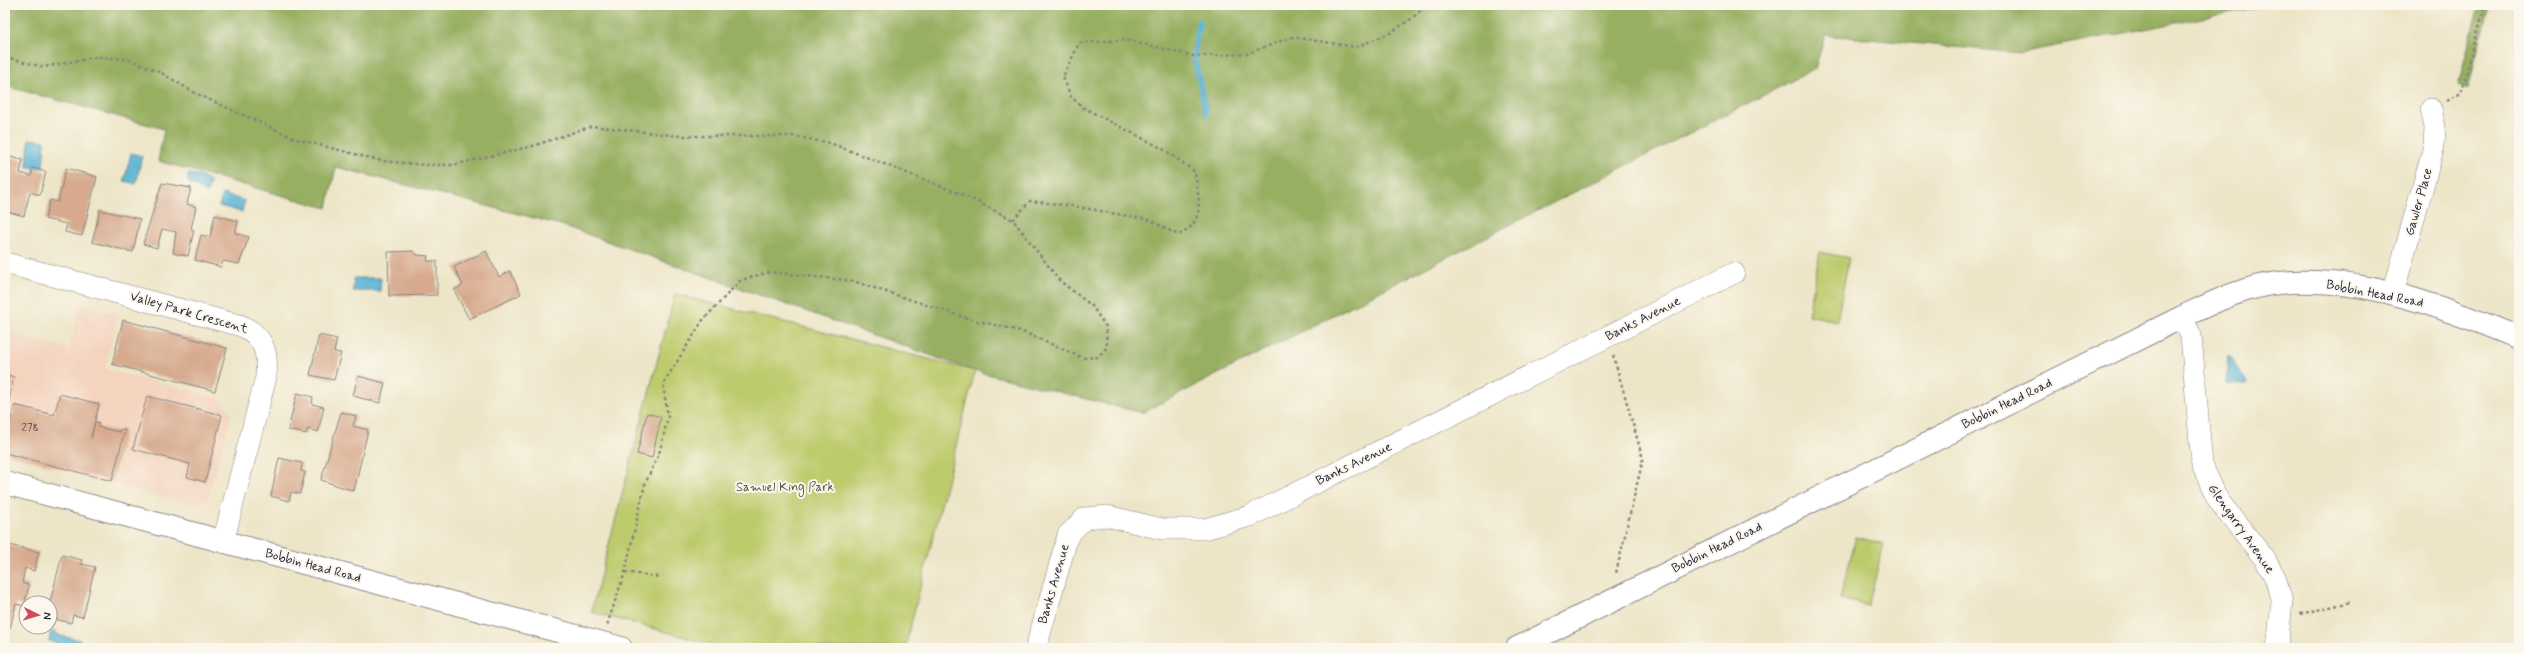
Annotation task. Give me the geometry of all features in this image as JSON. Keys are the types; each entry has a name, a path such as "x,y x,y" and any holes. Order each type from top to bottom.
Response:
{"main road":[{"name":"Bobbin Head Road","path":"1517,648 2220,299 2278,283 2340,285 2393,294 2465,315 2519,338"},
{"name":"Bobbin Head Road","path":"5,483 612,646"}],"street":[{"name":"Gawler Place","path":"2393,294 2434,146 2435,127 2431,109"},
{"name":"Valley Park Crescent","path":"5,263 242,326 254,332 264,346 267,361 266,377 223,542"},
{"name":"Banks Avenue","path":"1036,648 1068,534 1085,518 1107,516 1162,529 1204,529 1250,516 1608,338 1734,273"},
{"name":"Glengarry Avenue","path":"2182,317 2191,336 2202,465 2218,500 2264,558 2275,578 2282,602 2277,648"}],"path":[{"path":"1013,220 1030,202 1073,206 1150,220 1178,236 1188,231 1200,211 1195,172 1165,150 1084,108 1071,97 1063,77 1079,43 1126,40 1194,56 1246,54 1292,37 1356,47 1390,34 1411,20 1427,5"},
{"path":"2431,109 2461,93 2484,5"},
{"path":"5,57 43,67 97,57 127,59 160,72 195,93 296,140 382,161 426,165 453,165 533,146 592,126 680,136 793,136 830,143 966,196 1013,220 1060,281 1092,306 1106,327 1107,347 1098,357 1083,358 1021,331 973,320 853,281 770,272 741,280 703,320 663,384 668,417 659,454 645,484 625,572 612,646"},
{"path":"1608,338 1643,459 1616,573"},
{"path":"625,572 660,577"},
{"path":"2280,620 2351,602"}],"shaded area":[{"path":"80,304 118,315 105,369 218,398 232,413 208,499 199,504 190,504 5,455 5,331 69,349"}],"green space":[{"path":"5,5 2270,5 2019,53 1825,35 1815,69 1142,413 975,371 561,225 336,167 327,208 158,161 164,129 5,86"},
{"path":"2479,5 2489,5 2468,89 2458,85"},
{"path":"1820,252 1849,258 1837,321 1808,315"},
{"name":"Samuel King Park","path":"675,294 975,371 905,648 726,648 591,612"},
{"path":"1856,537 1884,544 1868,606 1840,599"}],"water":[{"path":"29,139 45,141 43,168 27,167"},
{"path":"131,153 142,156 136,184 124,181"},
{"path":"188,174 199,175 211,181 207,193 188,182"},
{"path":"223,194 245,201 242,212 219,206"},
{"path":"354,278 381,278 380,291 353,291"},
{"path":"2228,355 2247,382 2247,384 2226,383"},
{"path":"58,634 80,640 77,648 70,648 49,641 50,635"}],"building":[{"path":"5,156 23,160 20,173 31,176 33,168 46,172 40,195 30,192 24,216 5,211"},
{"path":"66,168 97,177 82,236 65,232 67,224 45,219 50,200 58,202"},
{"path":"162,183 191,188 187,204 196,207 191,229 194,230 188,256 173,253 176,232 162,229 157,248 143,244"},
{"path":"100,210 140,219 133,252 92,242"},
{"path":"215,215 238,221 235,233 249,237 239,264 223,261 221,267 195,260 201,235 210,237"},
{"path":"413,251 417,255 428,256 427,261 437,261 437,295 389,296 388,252"},
{"path":"486,251 499,277 510,271 521,294 469,319 454,290 463,285 454,267"},
{"path":"123,320 227,348 215,391 112,364"},
{"path":"319,335 337,339 334,352 341,353 334,380 310,375"},
{"path":"5,374 14,377 6,413 5,413"},
{"path":"358,376 385,383 380,403 353,396"},
{"path":"297,393 313,397 312,404 324,407 318,432 308,429 306,434 288,430"},
{"path":"60,394 99,404 91,438 95,422 99,423 98,427 119,432 120,429 125,430 112,481 5,453 5,440 15,405 54,415"},
{"path":"147,396 222,415 205,482 187,477 190,464 133,449"},
{"path":"341,412 356,416 353,426 368,430 354,491 321,480"},
{"path":"647,413 661,417 652,458 637,454"},
{"path":"279,458 302,463 301,471 305,472 300,494 291,492 289,501 271,496"},
{"path":"5,544 39,552 34,571 25,568 22,583 29,585 27,595 18,595 18,604 16,604 10,628 5,627"},
{"path":"62,555 82,560 81,564 95,567 83,617 73,615 71,623 58,620 58,595 52,595"}],"waterway":[{"path":"1199,21 1194,56 1206,114"}]}
